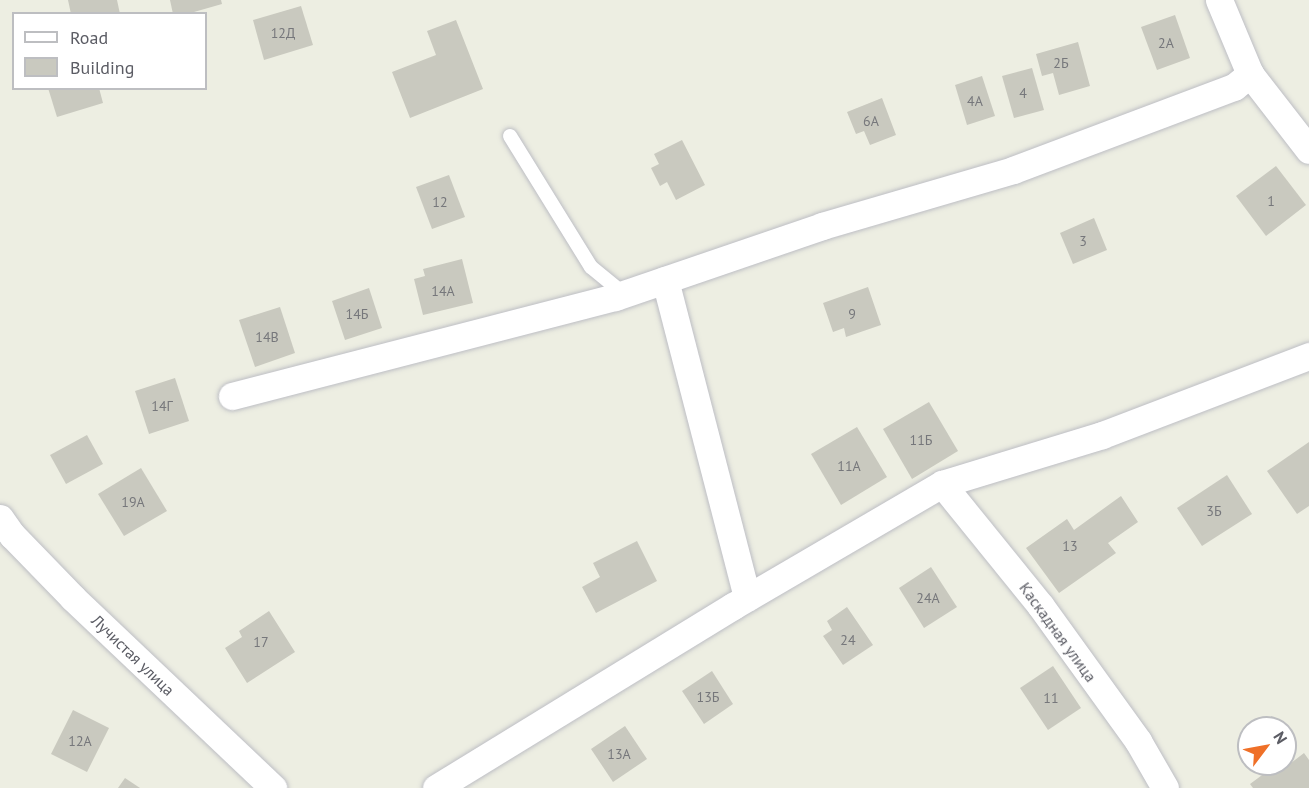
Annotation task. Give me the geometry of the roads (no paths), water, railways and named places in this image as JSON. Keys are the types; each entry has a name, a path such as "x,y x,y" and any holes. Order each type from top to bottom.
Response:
{"street":[{"path":"1219,0 1250,74 1309,150"},
{"path":"232,396 624,294 822,226 1013,170 1234,87 1250,74"},
{"path":"665,280 747,598"},
{"path":"436,788 747,598 942,484 1102,435 1309,356"},
{"name":"Каскадная улица","path":"942,484 1040,605 1138,741 1166,788"},
{"name":"Лучистая улица","path":"4,532 273,788"}],"lane":[{"path":"510,136 591,267 624,294"}]}
